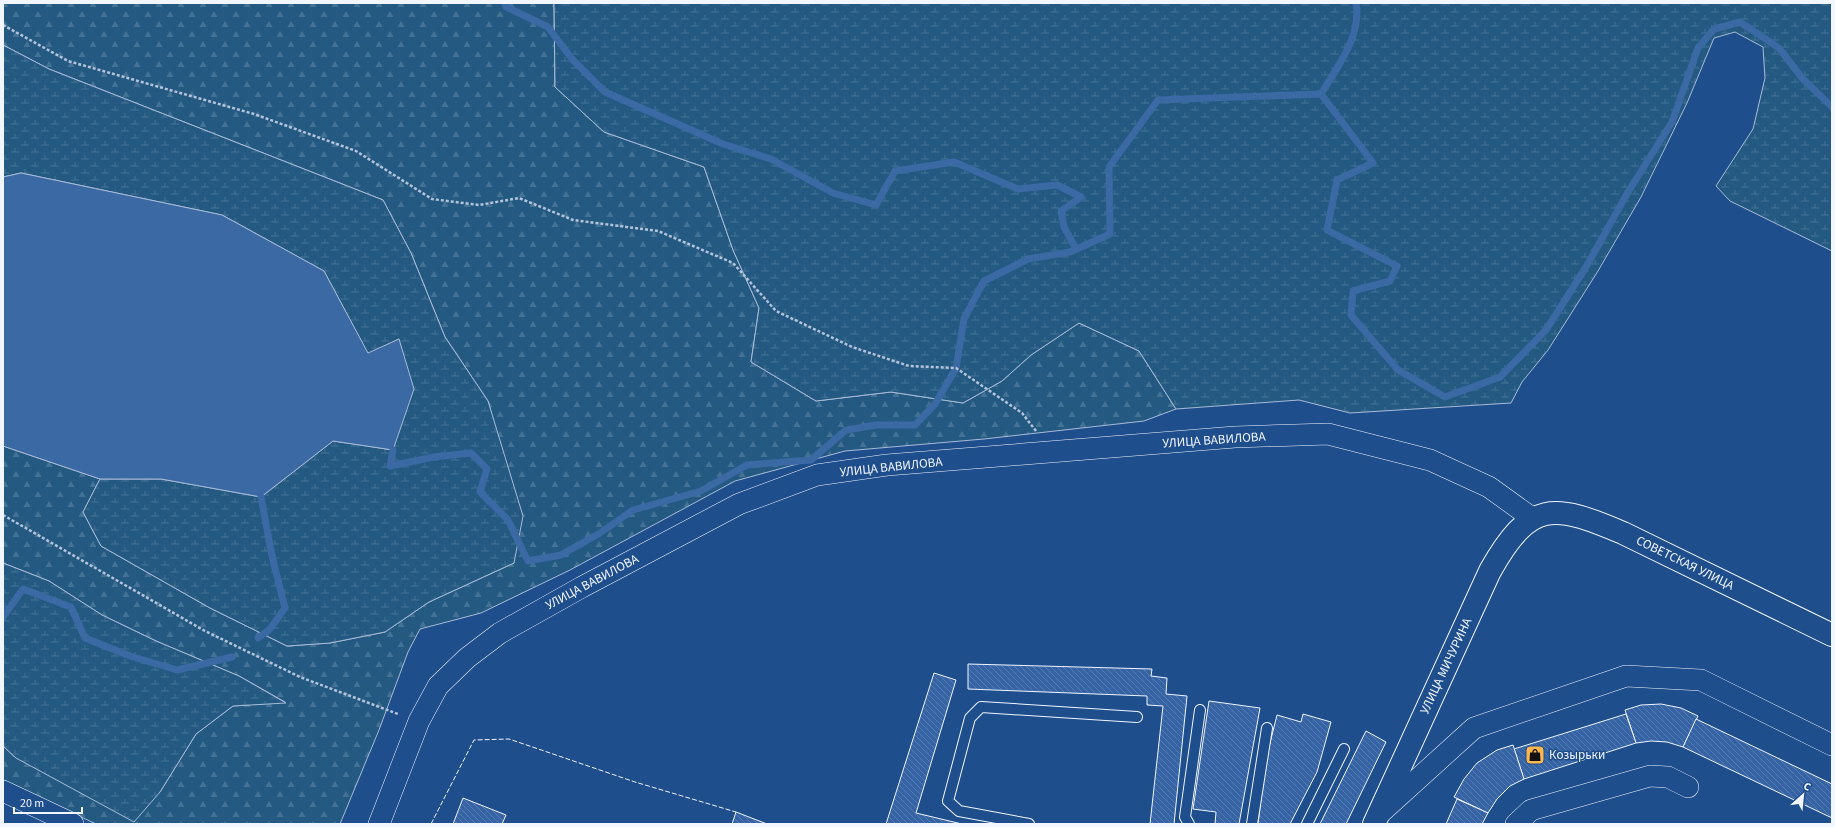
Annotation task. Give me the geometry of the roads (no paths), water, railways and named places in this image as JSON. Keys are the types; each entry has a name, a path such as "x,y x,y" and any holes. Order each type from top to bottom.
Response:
{"street":[{"name":"УЛИЦА ВАВИЛОВА","path":"379,824 419,722 438,686 467,658 500,633 582,587 739,504 817,475 887,465 1052,453 1235,437 1328,434 1430,460 1489,487 1532,518"},
{"name":"СОВЕТСКАЯ УЛИЦА","path":"1532,518 1547,513 1567,513 1593,520 1623,533 1832,635"},
{"name":"УЛИЦА МИЧУРИНА","path":"1376,819 1490,571 1504,545 1519,528 1532,518"},
{"path":"1376,819 1474,728 1626,676 1701,680 1832,745"},
{"path":"1516,824 1531,810 1650,776 1668,777 1688,786"},
{"path":"3,791 73,824"}],"lane":[{"path":"1029,824 959,811 948,801 970,718 981,707 1137,717"},
{"path":"1189,824 1185,816 1200,710"},
{"path":"1252,824 1267,728"},
{"path":"1307,824 1344,749"}],"waterway":[{"path":"505,3 506,7 548,27 572,59 605,92 723,144 771,159 833,193 876,205 895,171 954,162 1018,189 1057,185 1081,197 1061,211 1064,227 1076,249"},
{"path":"1321,94 1341,62 1352,39 1357,15 1356,3"},
{"path":"393,450 390,466 434,457 471,453 487,469 480,492 508,520 528,561 561,555 600,533 633,510 701,491 747,465 811,460 846,430 877,425 915,425 935,404 956,368 964,319 984,281 1028,259 1070,252 1110,234 1109,167 1158,100 1321,94 1373,163 1337,180 1327,230 1397,266 1390,281 1353,291 1351,315 1398,370 1445,397 1500,377 1546,330 1586,267 1628,192 1672,122 1698,48 1714,29 1740,22 1779,48 1803,79 1832,107"},
{"path":"258,638 270,629 285,608 272,556 261,497"},
{"path":"3,617 23,589 71,607 85,638 130,656 177,670 232,657"}],"place":[{"name":"Козырьки","path":"1535,755"}]}
